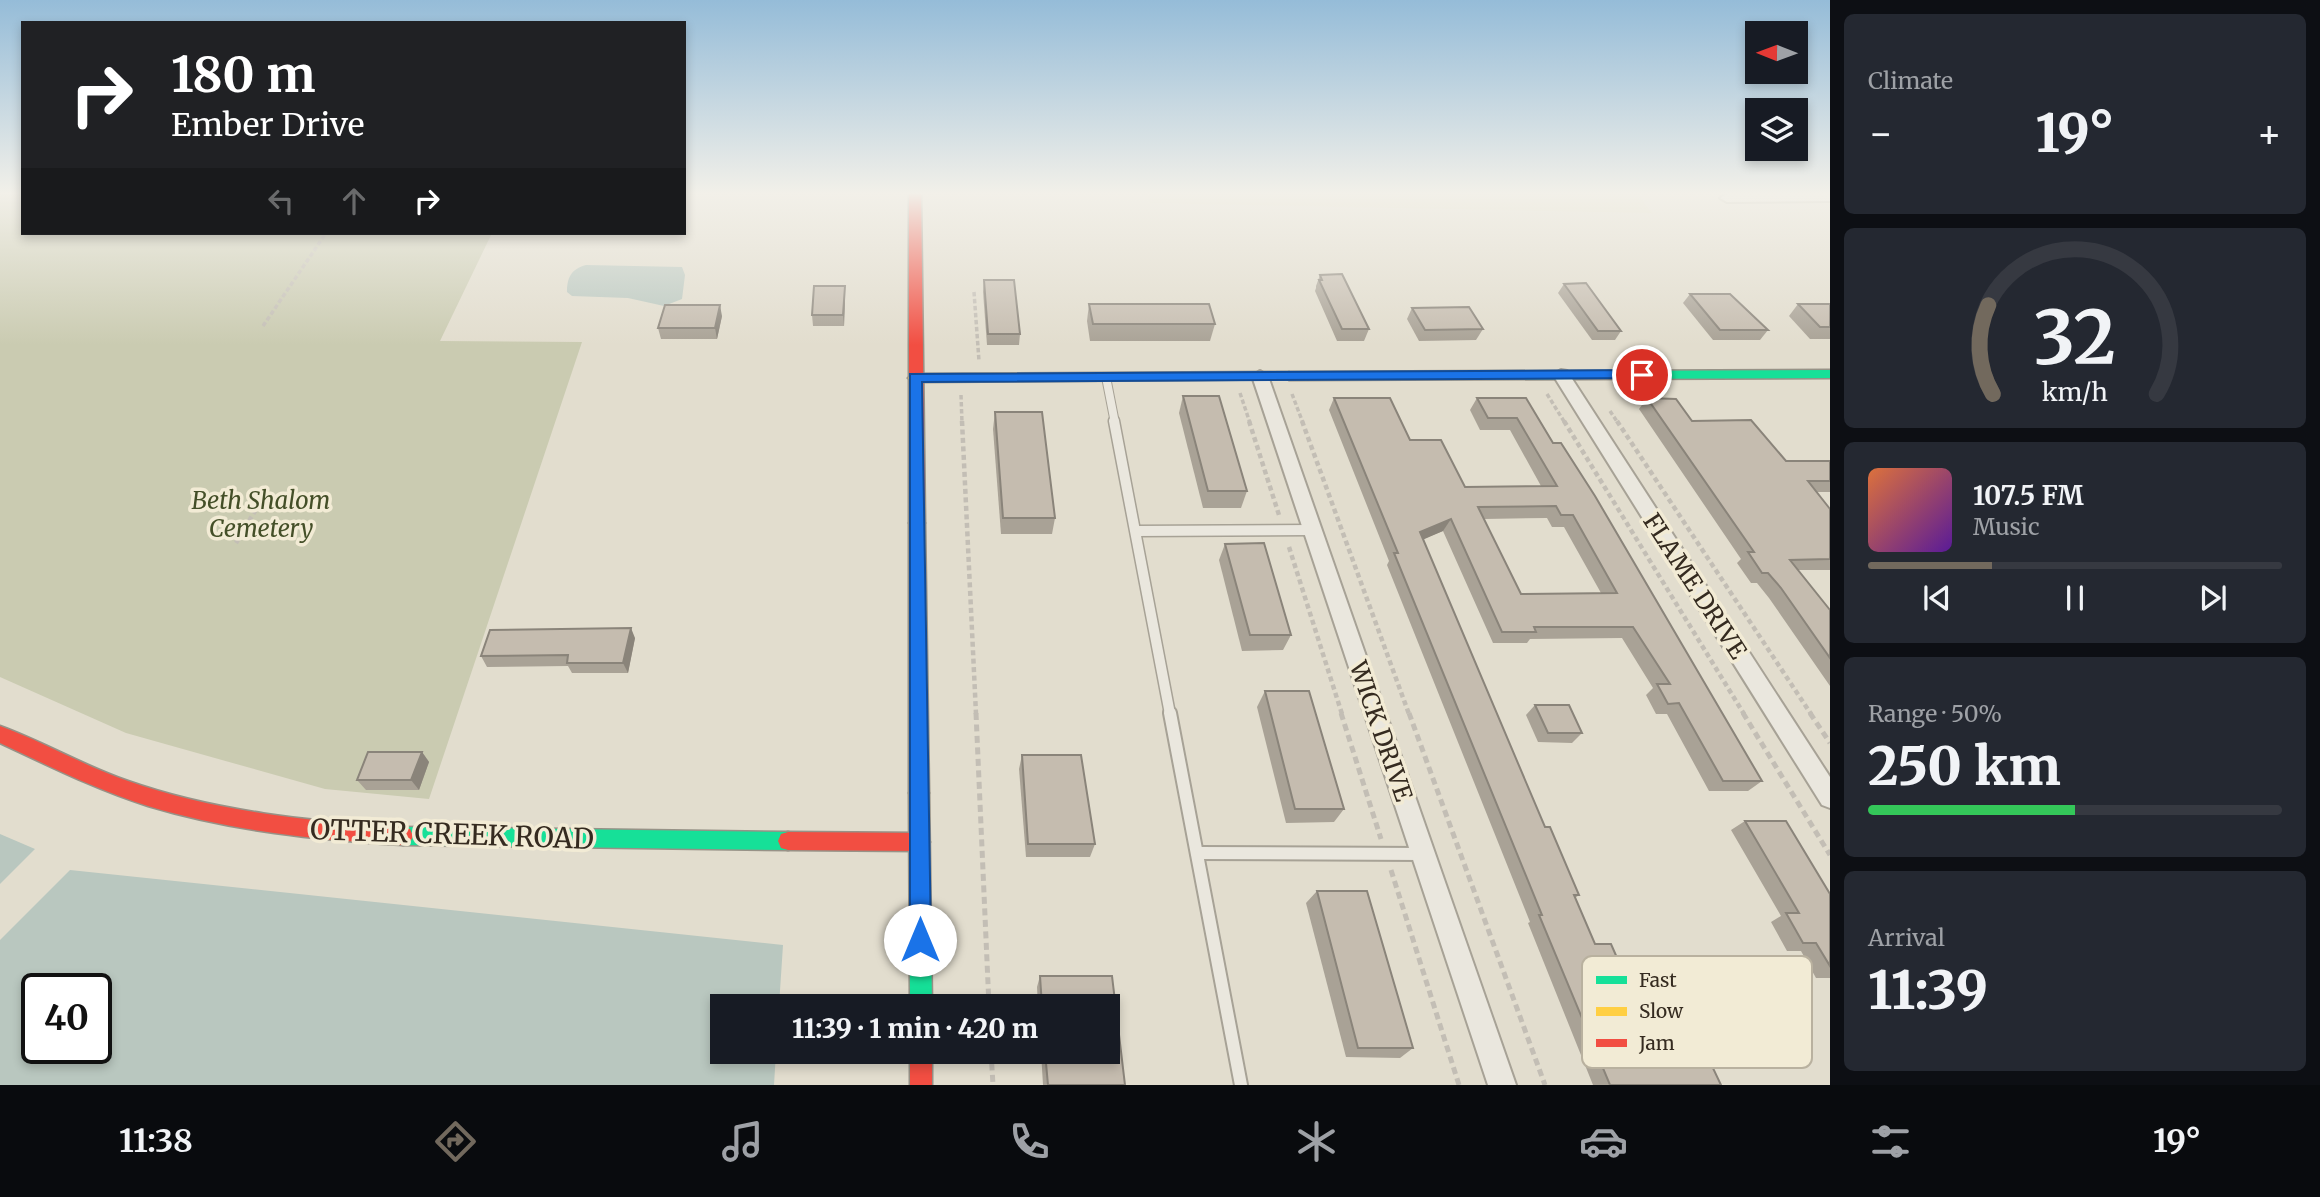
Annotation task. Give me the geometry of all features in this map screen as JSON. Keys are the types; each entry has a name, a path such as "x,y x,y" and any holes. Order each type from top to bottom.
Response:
{"street":[{"path":"915,244 921,994"},
{"path":"915,377 1830,374"},
{"name":"FLAME DRIVE","path":"1561,375 1830,797"},
{"name":"WICK DRIVE","path":"1260,376 1502,1085"},
{"name":"OTTER CREEK ROAD","path":"0,734 95,778 170,803 275,826 355,835 455,840 919,842"},
{"path":"921,1064 921,1085"}],"lane":[{"path":"1106,377 1241,1085"},
{"path":"1136,531 1312,530"},
{"path":"1197,853 1423,854"}],"path":[{"path":"263,326 319,244"},
{"path":"974,292 980,377"},
{"path":"1588,375 1830,743"},
{"path":"1233,376 1460,1085"},
{"path":"960,377 988,994"},
{"path":"1292,393 1545,1085"},
{"path":"1547,393 1830,855"},
{"path":"236,543 265,494"},
{"path":"992,1064 993,1085"}],"green space":[{"name":"Beth Shalom Cemetery","path":"0,244 487,244 440,341 582,342 429,799 325,789 126,733 0,677"}],"shaded area":[{"path":"586,265 682,267 685,275 682,299 664,306 628,298 572,296 567,292 569,278 573,272"},
{"path":"0,834 35,849 0,884"},
{"path":"70,870 783,945 780,994 710,994 710,1064 775,1064 774,1085 0,1085 0,940"}],"building":[{"path":"1342,274 1369,329 1342,329 1319,280 1322,280 1320,275"},
{"path":"984,280 1014,280 1020,334 988,334"},
{"path":"1586,283 1621,331 1598,331 1564,284"},
{"path":"814,286 845,286 843,315 812,315"},
{"path":"1690,294 1730,294 1768,330 1720,330"},
{"path":"1089,304 1209,304 1215,324 1093,324"},
{"path":"1798,304 1830,304 1830,327 1820,327"},
{"path":"665,305 720,305 715,328 658,328"},
{"path":"1469,307 1483,329 1425,330 1412,308"},
{"path":"1183,396 1219,396 1247,491 1208,491"},
{"path":"1334,398 1390,398 1410,440 1441,440 1465,487 1557,486 1517,418 1488,418 1477,398 1526,398 1553,443 1561,443 1595,496 1762,781 1723,781 1679,703 1668,704 1657,684 1670,684 1633,627 1534,627 1536,632 1502,632 1451,519 1420,532 1545,827 1550,827 1579,895 1574,895 1595,944 1611,944 1616,956 1582,956 1582,1018 1539,915 1542,915 1394,553 1398,553","holes":["1556,506 1561,515 1573,515 1617,593 1521,594 1478,507"]},
{"path":"1647,398 1676,399 1692,421 1751,420 1786,461 1830,461 1830,481 1808,481 1830,509 1830,559 1790,560 1830,610 1830,658 1781,588 1768,573 1762,573 1748,552 1754,552"},
{"path":"995,412 1042,412 1055,518 1003,518"},
{"path":"1264,543 1291,635 1250,635 1225,544"},
{"path":"631,628 623,663 567,663 568,655 481,656 490,630"},
{"path":"1265,691 1309,691 1344,809 1295,809"},
{"path":"1535,705 1569,705 1582,733 1548,733"},
{"path":"368,752 422,752 411,780 357,780"},
{"path":"1022,755 1081,755 1095,844 1028,844"},
{"path":"1745,821 1786,821 1830,894 1830,966 1816,943 1803,943 1786,913 1799,913"},
{"path":"1317,891 1367,891 1413,1048 1358,1048"},
{"path":"1040,976 1112,976 1114,994 1041,994"},
{"path":"1120,1043 1125,1085 1048,1085 1046,1064 1120,1064"},
{"path":"1603,1068 1713,1068 1721,1085 1610,1085"}],"traffic: fast":[{"path":"1289,376 1830,374"},
{"path":"919,793 921,994"},
{"path":"403,836 788,841"}],"traffic: slow":[{"path":"915,378 1289,376"},
{"path":"917,523 919,793"}],"traffic: jam":[{"path":"915,244 917,523"},
{"path":"0,734 111,784 180,806 274,824 403,836"},
{"path":"788,841 920,842"},
{"path":"921,1064 921,1085"}],"route":[{"path":"920,940 915,377 1642,375"}]}
